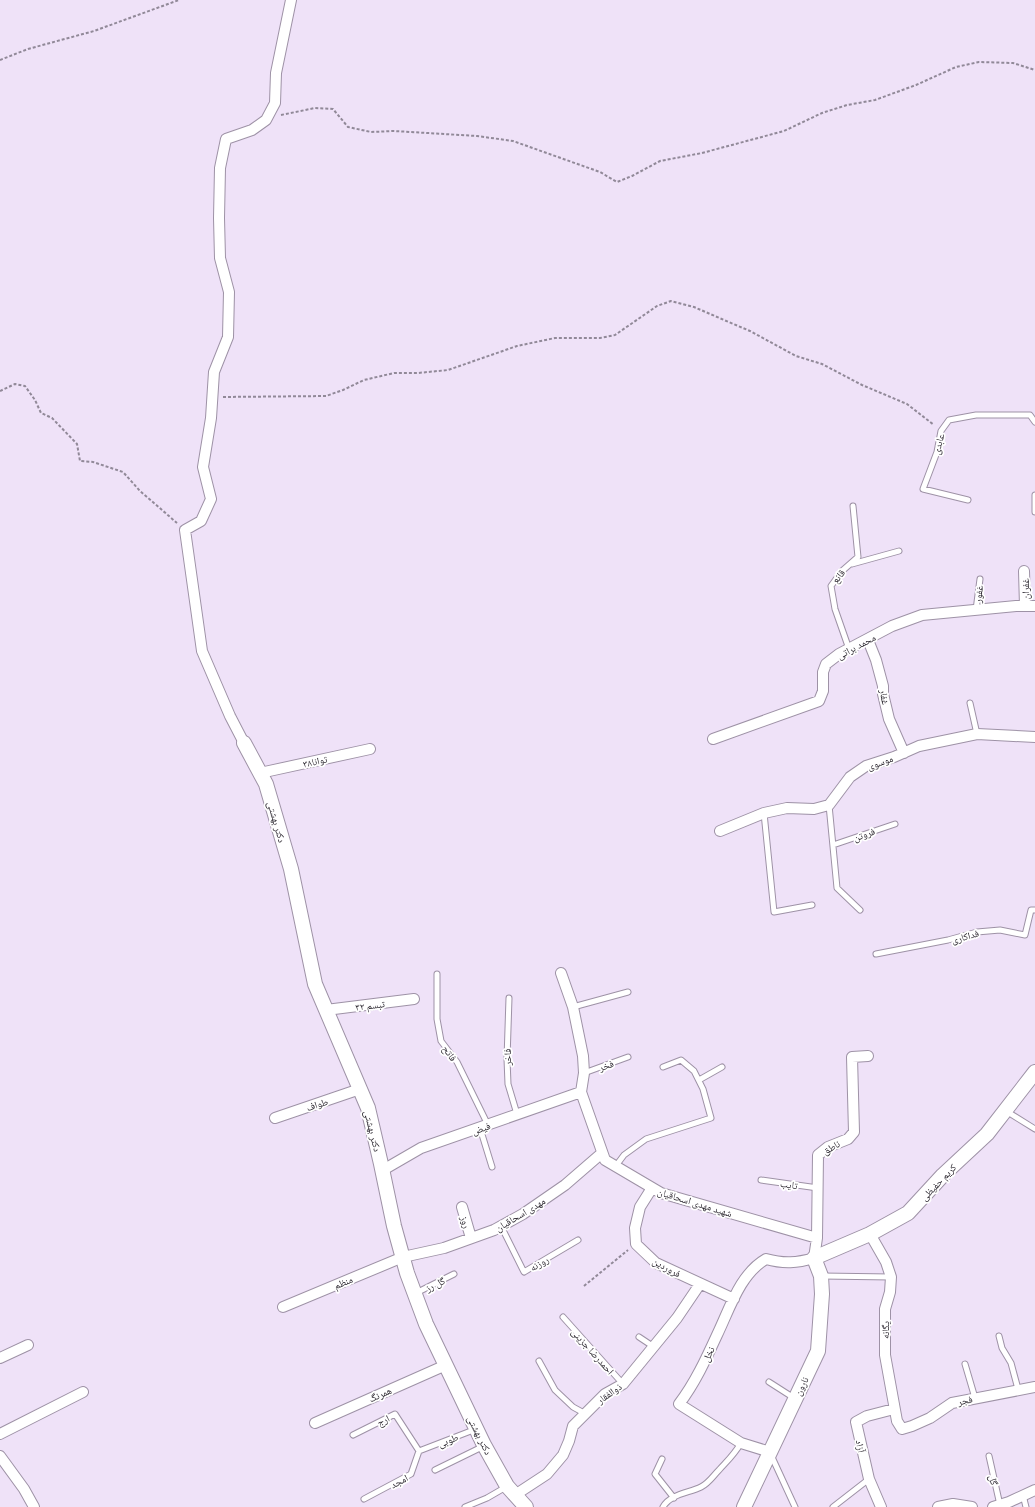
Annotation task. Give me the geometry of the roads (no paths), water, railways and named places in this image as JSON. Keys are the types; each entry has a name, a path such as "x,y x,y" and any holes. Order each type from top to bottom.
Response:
{"street":[{"path":"244,743 230,716 202,651 185,530 201,521 211,499 203,467 211,418 214,372 228,337 229,292 220,258 220,168 226,139 252,130 266,120 275,103 276,73 291,0"},
{"name":"غفران","path":"1024,571 1030,606"},
{"name":"محمد براتی","path":"714,739 819,701 823,691 823,672 826,664 849,649 892,626 922,616 1030,606"},
{"name":"غفار","path":"868,640 876,660 883,686 883,694 889,719 904,753"},
{"name":"موسوی","path":"829,805 850,777 866,766 904,753 919,746 977,734 1035,737"},
{"name":"دکتر بهشتی","path":"244,743 266,784 291,869 315,984 368,1108 402,1257 426,1324 484,1445 511,1491 526,1507"},
{"name":"توانا۳۸","path":"260,773 370,748"},
{"path":"720,831 764,813 787,808 814,809 829,805"},
{"name":"شهید مهدی اسحاقیان","path":"562,973 573,1007 583,1056 584,1073 581,1092 605,1160 661,1193 817,1238"},
{"name":"تبسم ۳۲","path":"326,1010 414,999"},
{"name":"ناطق","path":"814,1258 817,1238 818,1155 828,1147 848,1139 854,1132 852,1057 868,1056"},
{"name":"کریم حفیظی","path":"814,1258 870,1234 908,1213 943,1175 987,1134 1035,1072"},
{"name":"طواف","path":"275,1118 360,1089"},
{"name":"فیض","path":"383,1170 421,1148 581,1092"},
{"name":"مهدی اسحاقیان","path":"402,1257 444,1248 501,1226 524,1214 565,1185 602,1153"},
{"name":"فروردین","path":"652,1188 640,1207 635,1228 636,1244 656,1263 734,1300"},
{"name":"روز","path":"462,1207 471,1238"},
{"name":"یگانه","path":"870,1234 886,1262 891,1277 890,1292 885,1309 884,1355 894,1409 897,1421 902,1429"},
{"name":"منظم","path":"283,1307 402,1257"},
{"name":"نارون","path":"744,1507 818,1351 822,1294 821,1276 814,1258"},
{"name":"نخل","path":"770,1452 741,1443 679,1404 696,1379 739,1288 757,1264 766,1259 778,1263 797,1263 814,1258"},
{"name":"ذوالفقار","path":"511,1491 547,1474 563,1455 573,1426 584,1413 605,1394 622,1384 677,1318 700,1284"},
{"path":"0,1358 28,1345"},
{"name":"همرنگ","path":"315,1423 446,1365"},
{"name":"فجر","path":"902,1429 930,1418 952,1403 1018,1389 1035,1387"},
{"path":"0,1434 83,1392"},
{"name":"آزاد","path":"881,1507 868,1478 856,1422 867,1416 894,1409"},
{"path":"0,1456 24,1489 34,1507"},
{"path":"996,1506 1035,1490"},
{"path":"938,1507 953,1504 972,1507"}],"lane":[{"name":"عابدی","path":"968,500 923,489 937,452 940,431 949,420 976,415 1030,415 1035,422"},
{"path":"1035,495 1035,512"},
{"name":"قانع","path":"849,649 834,609 831,586 842,571 858,557 853,506"},
{"path":"850,564 899,552"},
{"name":"غفور","path":"976,610 980,579"},
{"path":"970,703 977,734"},
{"path":"829,805 837,888 860,910"},
{"path":"764,813 774,912 812,905"},
{"name":"فروتن","path":"833,845 895,824"},
{"name":"فداکاری","path":"876,954 948,940 977,932 1000,930 1025,935 1031,910 1035,910"},
{"name":"فاتح","path":"437,974 437,1019 441,1041 457,1062 484,1126 492,1167"},
{"path":"573,1007 628,992"},
{"name":"فاخر","path":"509,998 507,1059 508,1084 517,1114"},
{"name":"فخر","path":"584,1073 628,1057"},
{"path":"615,1167 624,1155 646,1139 711,1118 703,1089 694,1071 681,1060 663,1067"},
{"path":"699,1080 722,1067"},
{"path":"1005,1111 1035,1129"},
{"name":"تایب","path":"761,1180 818,1188"},
{"name":"روزنه","path":"501,1226 524,1272 578,1240"},
{"name":"گل رز","path":"415,1294 454,1274"},
{"path":"821,1276 891,1277"},
{"name":"احمدرضا جزینی","path":"563,1318 622,1384"},
{"path":"999,1336 1002,1348 1011,1363 1018,1389"},
{"path":"639,1337 654,1347"},
{"path":"539,1362 555,1390 572,1407 584,1413"},
{"path":"965,1364 975,1398"},
{"path":"769,1382 795,1399"},
{"name":"ارج","path":"353,1435 394,1414 419,1451"},
{"name":"طوبی","path":"419,1451 477,1429"},
{"path":"663,1507 665,1502 701,1487 710,1481 735,1454 741,1443"},
{"path":"435,1470 484,1445"},
{"name":"امجد","path":"364,1499 411,1474 419,1451"},
{"path":"770,1452 795,1507"},
{"name":"گل","path":"989,1456 996,1506"},
{"path":"662,1459 655,1474 674,1498"},
{"path":"834,1507 868,1478"},
{"path":"465,1507 487,1498 511,1491"},
{"path":"1023,1495 1026,1507"}]}
